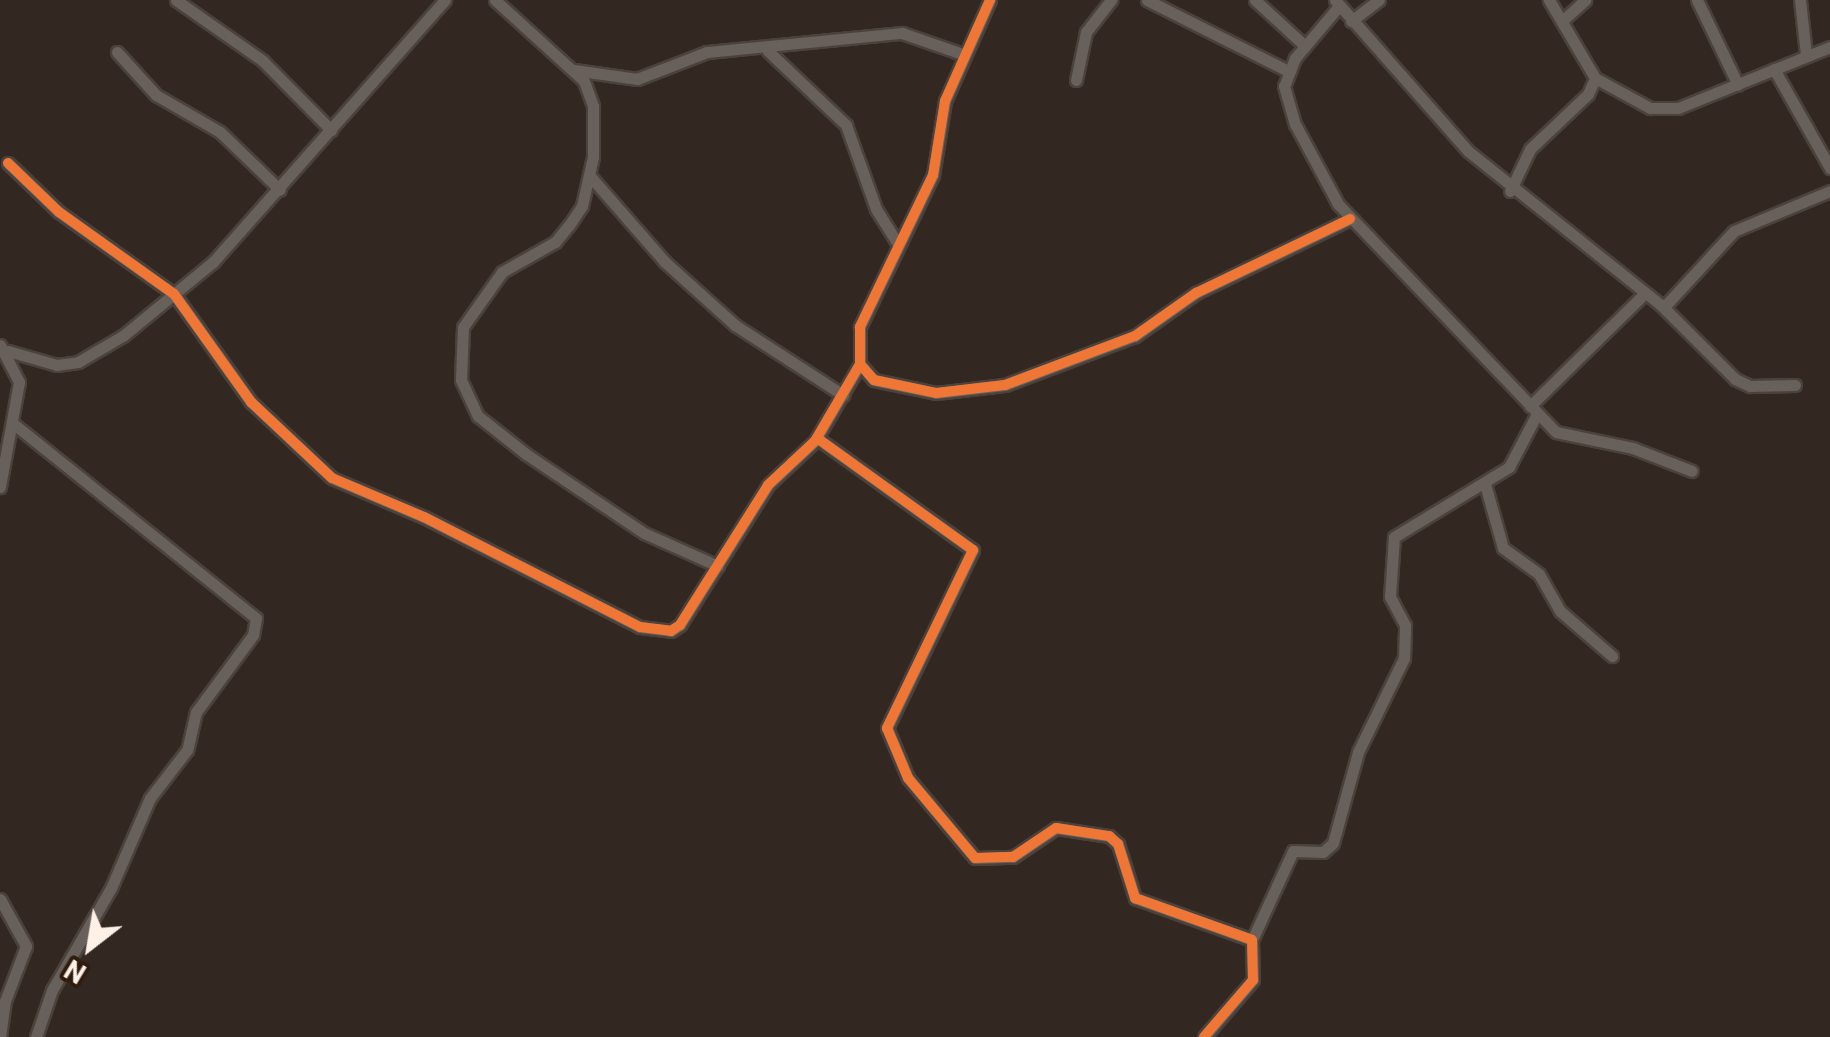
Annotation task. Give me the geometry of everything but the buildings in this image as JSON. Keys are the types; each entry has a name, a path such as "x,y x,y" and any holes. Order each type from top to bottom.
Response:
{"street":[{"path":"176,0 263,61 332,130"},
{"path":"4,348 57,364 78,362 174,294 280,190 444,0"},
{"path":"495,0 574,70 593,106 590,176 582,206 555,242 502,272 473,310 458,342 462,380 478,416 526,454 644,533 718,566"},
{"path":"8,162 59,212 174,294 278,432 332,478 370,499 424,517 660,632 680,625 768,485 817,438 860,364 860,327 897,243 934,174 945,102 990,0"},
{"path":"1076,80 1086,32 1111,0"},
{"path":"1148,0 1288,70"},
{"path":"1255,0 1304,46"},
{"path":"1351,21 1379,0"},
{"path":"1549,0 1595,78 1650,108 1678,108 1830,46"},
{"path":"1563,20 1585,0"},
{"path":"1697,0 1738,85"},
{"path":"1800,0 1806,54"},
{"path":"1692,471 1634,448 1574,438 1534,410 1350,219 1294,124 1284,86 1288,70 1337,3 1420,103 1510,190 1664,308 1735,379 1750,386 1795,385"},
{"path":"574,70 637,79 707,52 768,50 818,38 902,33 966,55"},
{"path":"768,50 846,125 876,209 897,243"},
{"path":"117,52 156,96 220,132 280,190"},
{"path":"1774,68 1830,168"},
{"path":"1510,190 1530,149 1588,94 1595,78"},
{"path":"590,176 665,262 735,325 843,394"},
{"path":"1664,308 1734,231 1830,191"},
{"path":"860,364 874,380 902,390 968,394 1004,385 1135,336 1196,293 1350,219"},
{"path":"1204,1037 1254,980 1252,940 1293,851 1324,852 1333,843 1358,752 1404,658 1405,625 1390,596 1394,537 1485,484 1520,453 1534,410 1645,293"},
{"path":"0,486 2,455 15,425 19,382 4,348"},
{"path":"15,425 256,618 253,635 196,712 188,750 150,798 112,888 52,990 36,1037"},
{"path":"817,438 973,550 887,728 908,778 964,852 998,862 1056,828 1109,836 1118,844 1135,898 1252,940"},
{"path":"1485,484 1503,548 1539,574 1560,611 1612,656"},
{"path":"0,898 26,946 4,1001 0,1037"}],"cycle path":[{"path":"990,0 945,101 933,175 860,327 860,364 874,380 936,393 1005,385 1135,336 1196,293 1350,219"},
{"path":"8,163 59,212 174,294 251,402 332,478 424,517 640,627 671,631 680,625 768,485 815,441 860,364"},
{"path":"817,438 973,550 887,728 908,778 975,858 1013,857 1056,828 1109,836 1118,844 1135,898 1252,940 1253,980 1204,1037"}]}
